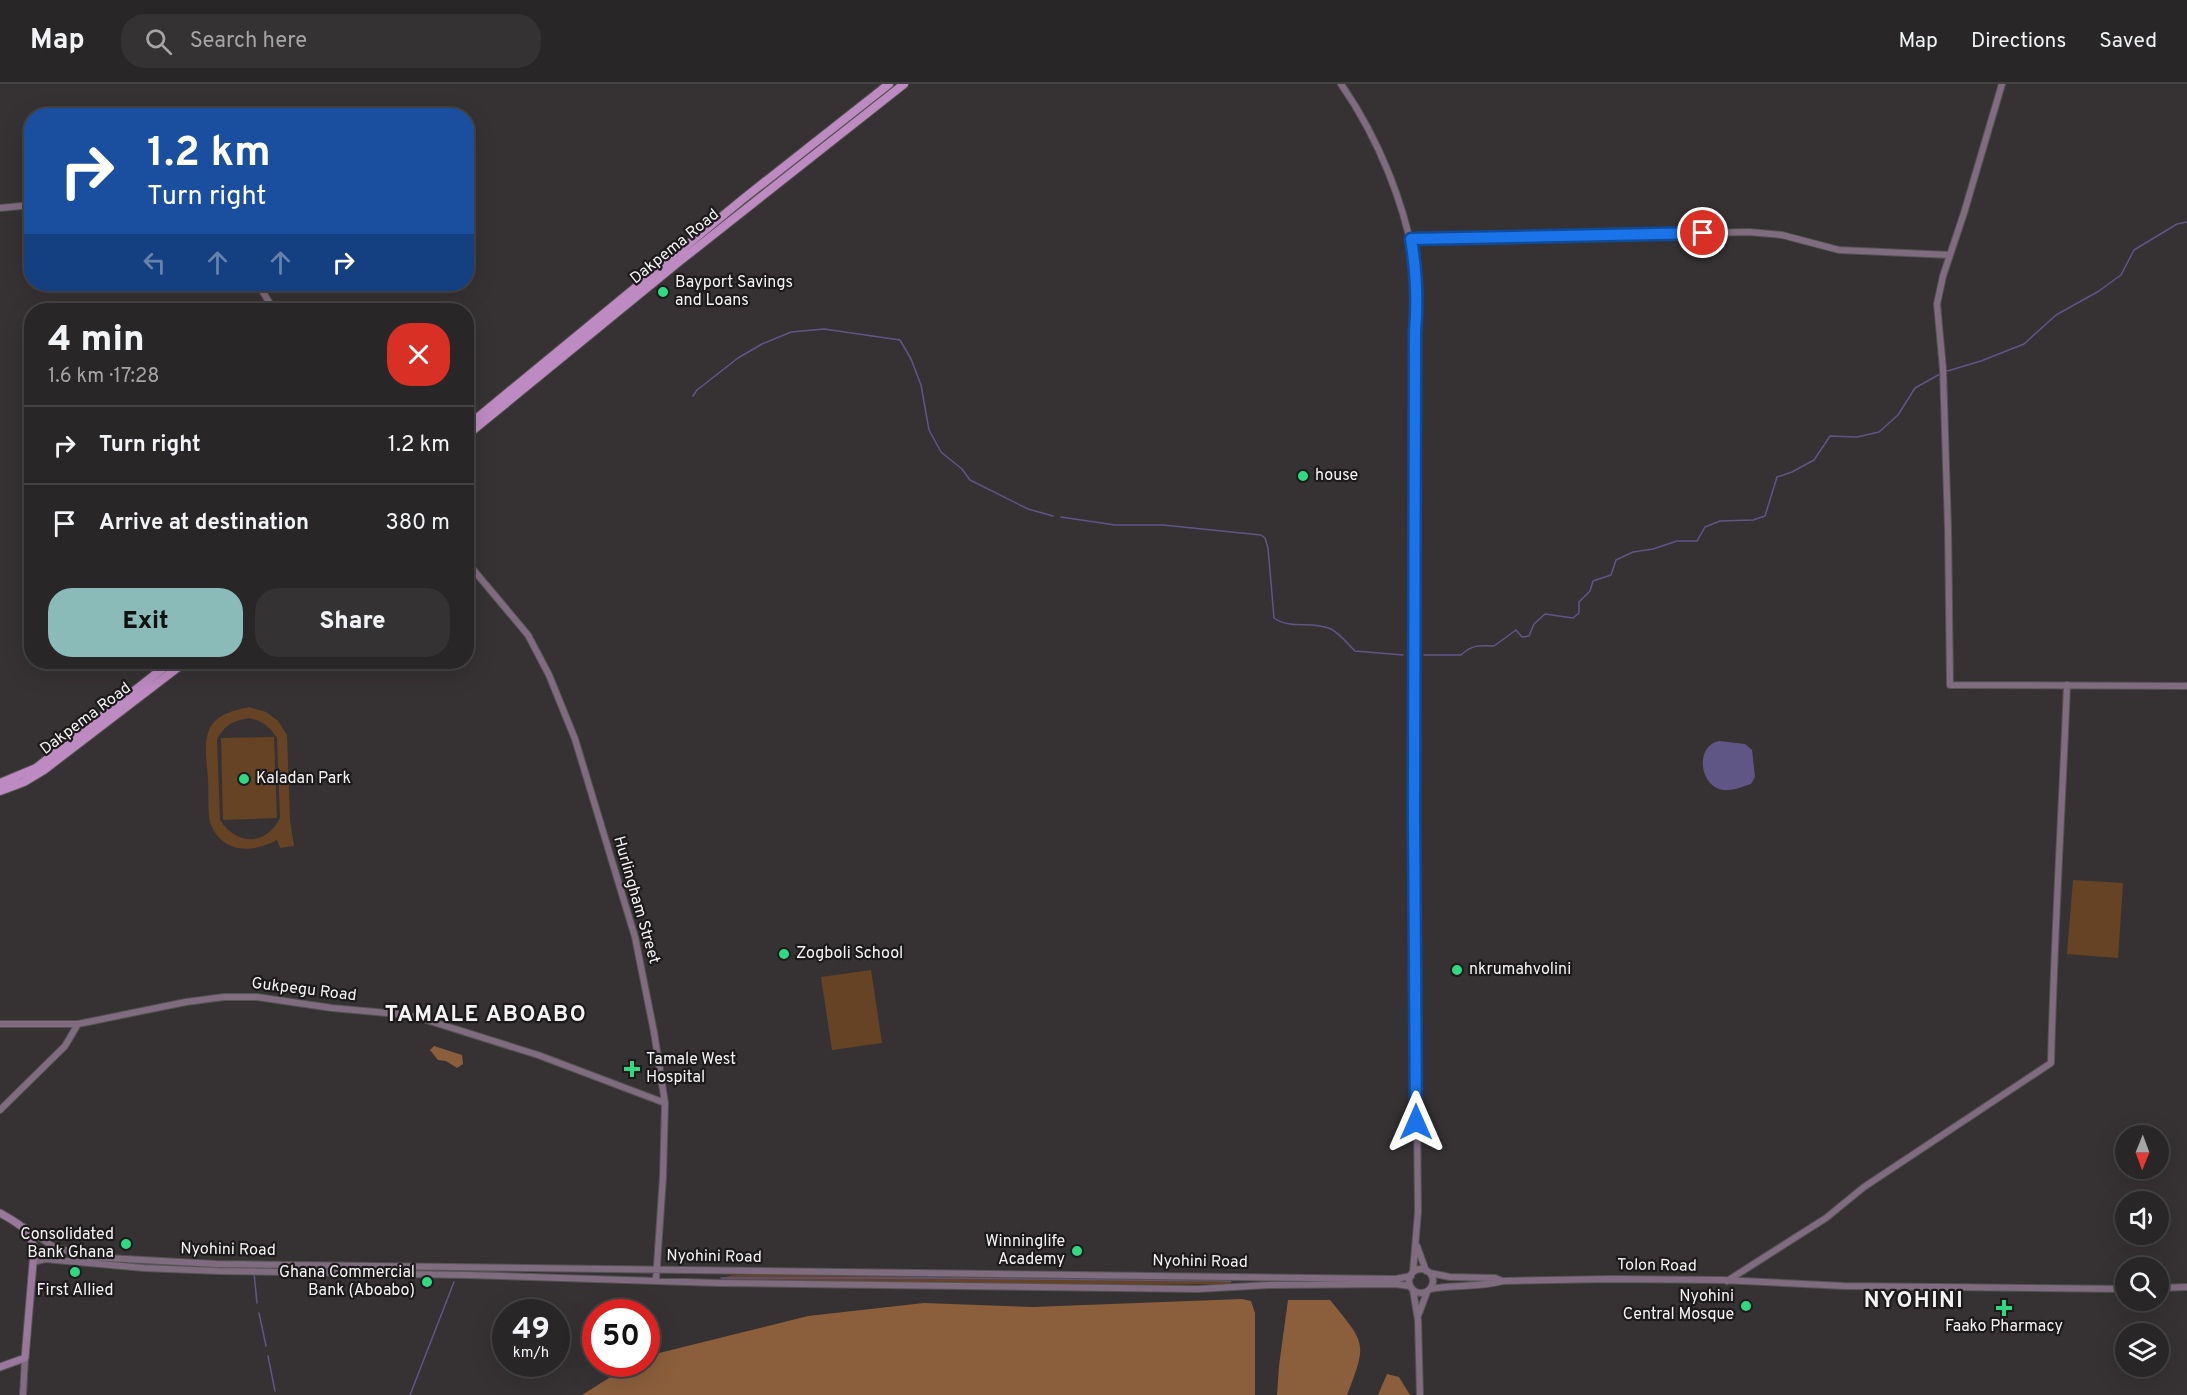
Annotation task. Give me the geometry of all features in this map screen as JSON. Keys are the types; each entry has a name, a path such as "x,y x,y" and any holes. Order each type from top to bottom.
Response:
{"highway":[{"name":"Dakpema Road","path":"474,420 742,199 889,84"},
{"name":"Dakpema Road","path":"474,429 697,248 904,84"},
{"name":"Dakpema Road","path":"0,783 36,768 162,669"},
{"name":"Dakpema Road","path":"0,791 24,782 44,770 176,669"}],"main road":[{"path":"1341,84 1379,151 1411,239 1416,270 1414,818 1418,1212 1412,1288 1418,1320 1420,1395"},
{"path":"2002,84 1937,304 1943,369 1950,685 2187,686"},
{"path":"0,208 24,206"},
{"path":"1411,239 1749,232 1782,235 1839,250 1950,255"},
{"name":"Hurlingham Street","path":"474,570 516,619 535,646 549,675 570,725 635,937 654,1032 665,1103 656,1280"},
{"path":"1728,1281 1826,1218 1864,1187 2051,1064 2051,1017 2067,685"},
{"name":"Gukpegu Road","path":"0,1024 78,1024 176,1004 257,996 332,1008 420,1018 523,1050 665,1103"},
{"path":"0,1110 65,1046 78,1024"},
{"path":"0,1213 24,1227 33,1245 23,1395"},
{"name":"Nyohini Road","path":"24,1227 48,1244 89,1257 111,1260 255,1265 1396,1279 1412,1274"},
{"path":"1416,1243 1433,1280 1418,1320"},
{"name":"Nyohini Road","path":"33,1263 42,1259 200,1271 656,1280 718,1284 1198,1289 1279,1285 1395,1284 1412,1288"},
{"path":"718,1284 713,1276 719,1270"},
{"path":"1412,1274 1419,1270 1450,1277 1495,1278 1503,1281"},
{"name":"Tolon Road","path":"1503,1281 1611,1279 1812,1285 2115,1289"},
{"path":"1412,1288 1420,1293 1450,1286 1492,1284 1503,1281"},
{"path":"2169,1288 2187,1287"},
{"path":"0,1367 25,1358"}],"shaded area":[{"path":"249,707 266,712 278,721 287,735 290,820 294,846 280,848 277,840 249,849 231,846 217,835 211,825 206,756 208,733 215,721 222,715","holes":["249,718 261,722 277,738 280,818 267,834 251,839 235,835 220,820 217,740 230,724"]},
{"path":"274,737 277,818 223,820 221,738"},
{"path":"1719,741 1745,744 1752,750 1755,777 1751,784 1728,790 1719,789 1711,784 1703,768 1703,759 1711,745"},
{"path":"2073,880 2123,883 2118,958 2067,954"},
{"path":"871,970 882,1043 832,1050 821,977"},
{"path":"434,1046 462,1055 463,1064 457,1068 446,1061 438,1060 430,1050"},
{"path":"853,1274 1231,1279 1231,1284 724,1281 721,1278 733,1275"},
{"path":"1242,1299 1251,1301 1255,1313 1255,1395 582,1395 610,1377 660,1377 660,1353 808,1316 924,1303 1033,1307"},
{"path":"1288,1300 1330,1300 1356,1335 1360,1344 1360,1353 1347,1395 1277,1395"},
{"path":"1387,1374 1399,1377 1410,1395 1378,1395"}],"waterway":[{"path":"1944,372 1981,361 2024,344 2056,315 2099,291 2121,275 2134,250 2177,224 2187,222"},
{"path":"693,396 697,390 738,358 762,344 791,332 824,329 900,340 911,359 921,385 929,430 941,452 962,469 970,480 1028,509 1053,516"},
{"path":"1424,655 1461,655 1476,646 1494,646 1516,630 1522,637 1529,636 1534,624 1545,614 1573,618 1579,613 1579,602 1590,591 1593,581 1611,575 1616,560 1633,552 1653,549 1677,541 1697,541 1705,527 1720,521 1753,520 1765,516 1777,477 1814,460 1830,436 1857,437 1879,432 1898,415 1915,388 1940,374"},
{"path":"1061,517 1115,525 1163,525 1261,535 1265,538 1268,548 1274,618 1287,624 1324,626 1340,636 1355,651 1403,655"},
{"path":"254,1273 257,1303"},
{"path":"721,1278 1231,1281"},
{"path":"410,1395 454,1282"},
{"path":"259,1313 266,1346"},
{"path":"268,1356 275,1391"}],"place":[{"name":"Bayport Savings and Loans","path":"663,292"},
{"name":"house","path":"1303,476"},
{"name":"Kaladan Park","path":"244,779"},
{"name":"Zogboli School","path":"784,954"},
{"name":"nkrumahvolini","path":"1457,970"},
{"name":"Tamale West Hospital","path":"632,1069"},
{"name":"Consolidated Bank Ghana","path":"126,1244"},
{"name":"Winninglife Academy","path":"1077,1251"},
{"name":"First Allied","path":"75,1272"},
{"name":"Ghana Commercial Bank (Aboabo)","path":"427,1282"},
{"name":"Nyohini Central Mosque","path":"1746,1306"},
{"name":"Faako Pharmacy","path":"2004,1308"}],"district":[{"name":"TAMALE ABOABO","path":"486,1015"},
{"name":"NYOHINI","path":"1914,1301"}],"route":[{"path":"1416,1122 1414,788 1417,297 1411,239 1703,233"}]}
